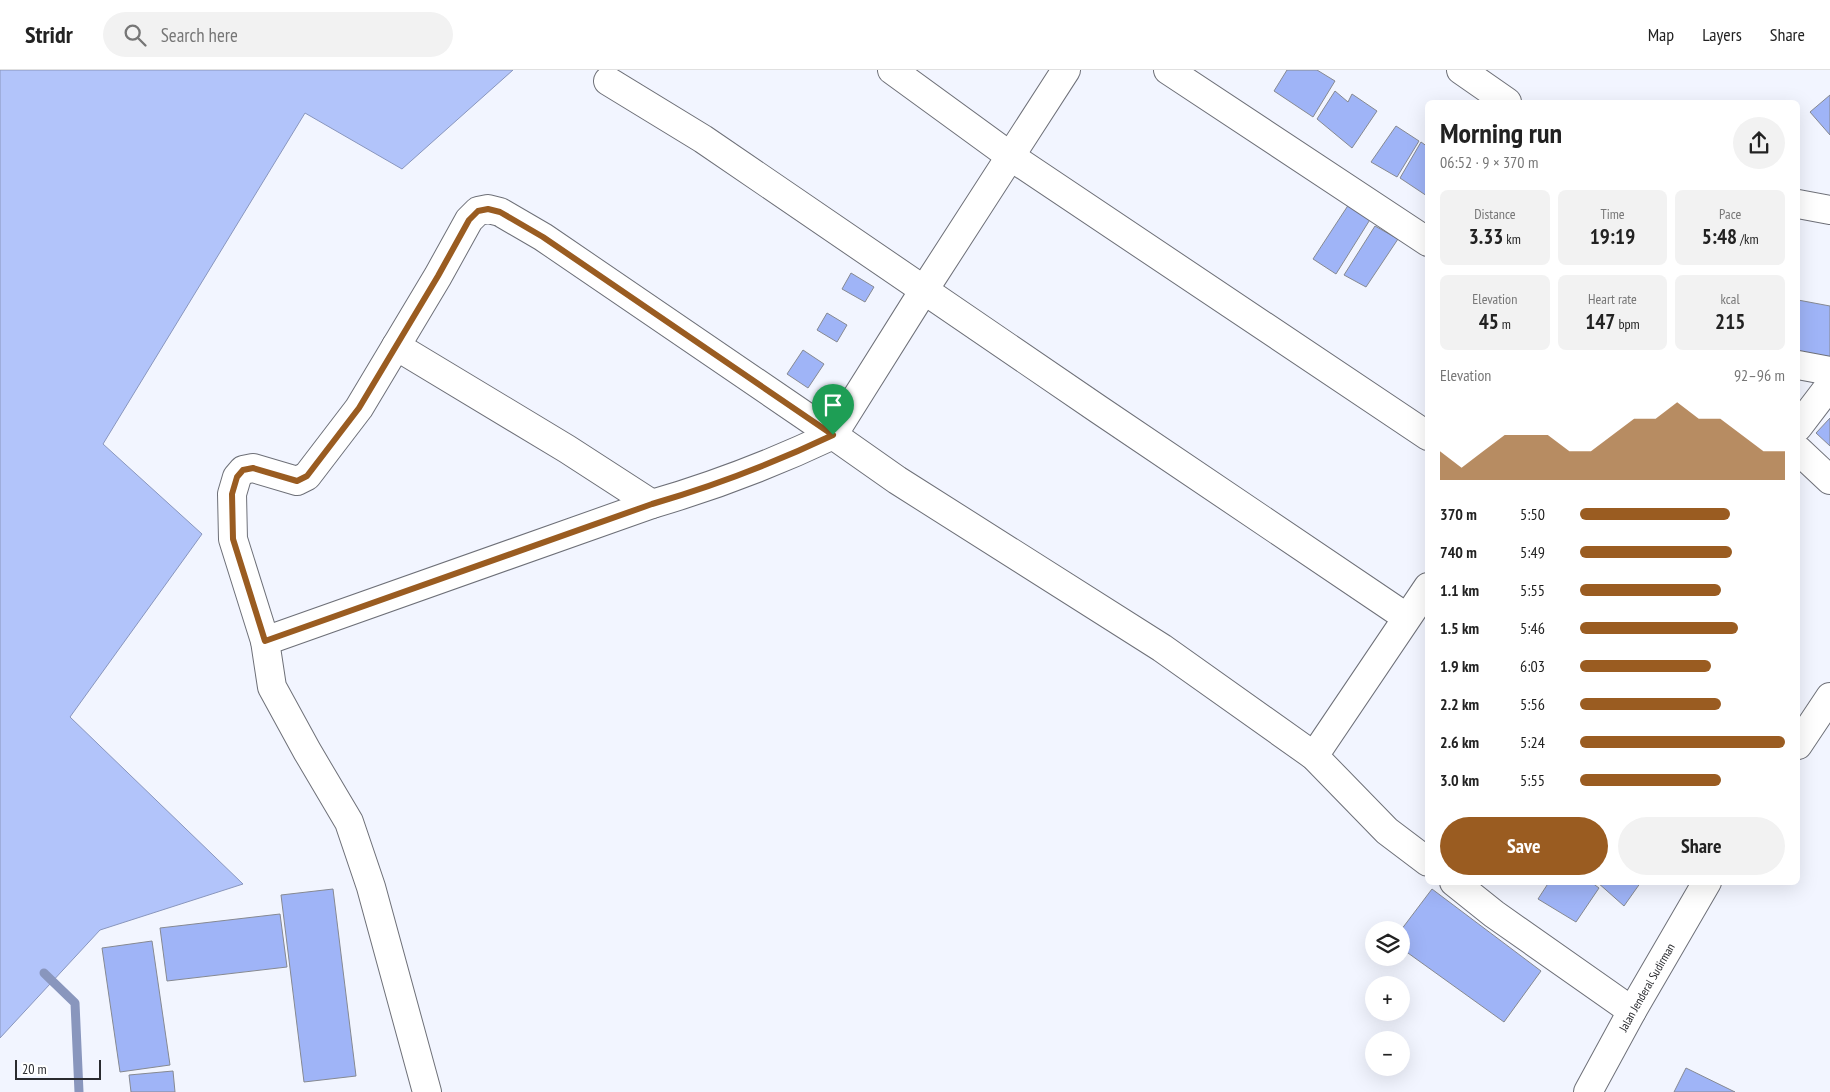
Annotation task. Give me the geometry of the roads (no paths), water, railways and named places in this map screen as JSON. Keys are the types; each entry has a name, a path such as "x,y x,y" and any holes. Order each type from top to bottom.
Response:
{"main road":[{"path":"892,70 1010,156 1425,434"},
{"path":"265,641 652,504 696,492 784,458 833,435 1066,70"},
{"path":"1168,70 1425,240"},
{"path":"1461,70 1504,100"},
{"path":"608,81 703,139 1406,617"},
{"path":"1800,204 1830,210"},
{"path":"427,1092 371,887 348,822 272,687 265,641 233,539 232,494 237,477 243,470 253,468 297,481 307,476 359,408 438,276 469,220 478,211 488,209 500,212 543,237 897,480 1162,648 1314,756 1387,831 1425,860"},
{"path":"396,346 567,449 652,504"},
{"path":"1800,364 1830,371"},
{"path":"1800,424 1830,386"},
{"path":"1800,452 1830,480"},
{"path":"1314,756 1425,591"},
{"path":"1800,742 1830,696"},
{"path":"1458,885 1494,914 1632,1011"},
{"name":"Jalan Jenderal Sudirman","path":"1588,1092 1632,1011 1705,885"}],"water":[{"path":"0,70 513,70 402,169 305,113 103,444 202,534 70,717 243,884 100,930 0,1038"}],"waterway":[{"path":"44,973 75,1003 79,1092"}]}
